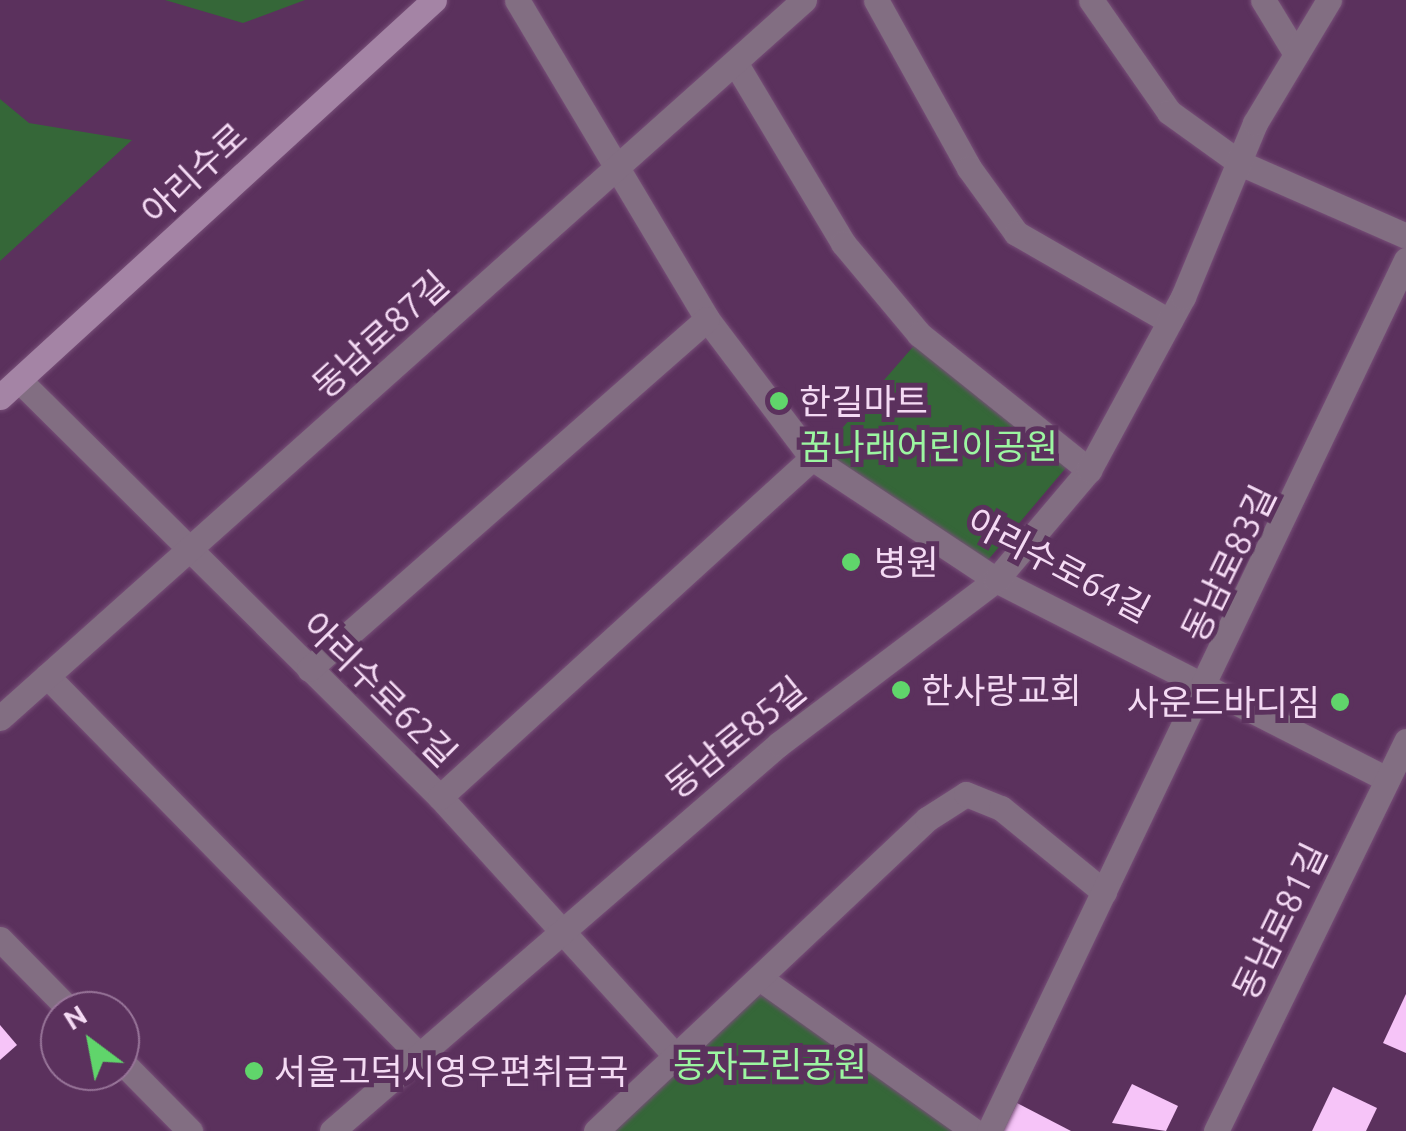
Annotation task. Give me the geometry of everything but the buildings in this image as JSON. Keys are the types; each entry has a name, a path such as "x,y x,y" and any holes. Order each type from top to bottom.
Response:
{"main road":[{"name":"아리수로","path":"10,389 434,0"}],"street":[{"name":"아리수로64길","path":"517,0 707,319 812,458 996,580 1210,683 1387,779"},
{"name":"동남로87길","path":"0,718 804,0"},
{"path":"876,0 968,168 1016,233 1169,321"},
{"path":"1090,0 1169,112 1240,163 1406,236"},
{"path":"1264,0 1296,54"},
{"name":"동남로85길","path":"332,1131 564,925 778,744 996,580 1089,470 1169,321 1240,163 1296,54 1329,0"},
{"path":"736,64 844,242 919,334 1089,470"},
{"name":"동남로83길","path":"989,1131 1210,683 1406,260"},
{"path":"309,668 707,319"},
{"name":"아리수로62길","path":"10,389 190,550 440,797 564,925 679,1060"},
{"path":"440,797 812,458"},
{"path":"47,676 419,1054"},
{"name":"동남로81길","path":"1216,1131 1406,742"},
{"path":"596,1131 679,1060 927,819 966,794 1001,808 1104,892"},
{"path":"0,939 51,991"},
{"path":"761,979 974,1131"},
{"path":"140,1080 190,1131"}],"green space":[{"path":"165,0 305,0 243,23"},
{"path":"0,99 29,123 132,140 0,261"},
{"name":"꿈나래어린이공원","path":"918,341 1070,463 977,573 818,456"},
{"name":"동자근린공원","path":"761,979 974,1131 596,1131"}],"place":[{"name":"한길마트","path":"779,401"},
{"name":"병원","path":"851,562"},
{"name":"한사랑교회","path":"901,690"},
{"name":"사운드바디짐","path":"1340,702"},
{"name":"서울고덕시영우편취급국","path":"254,1071"}]}
